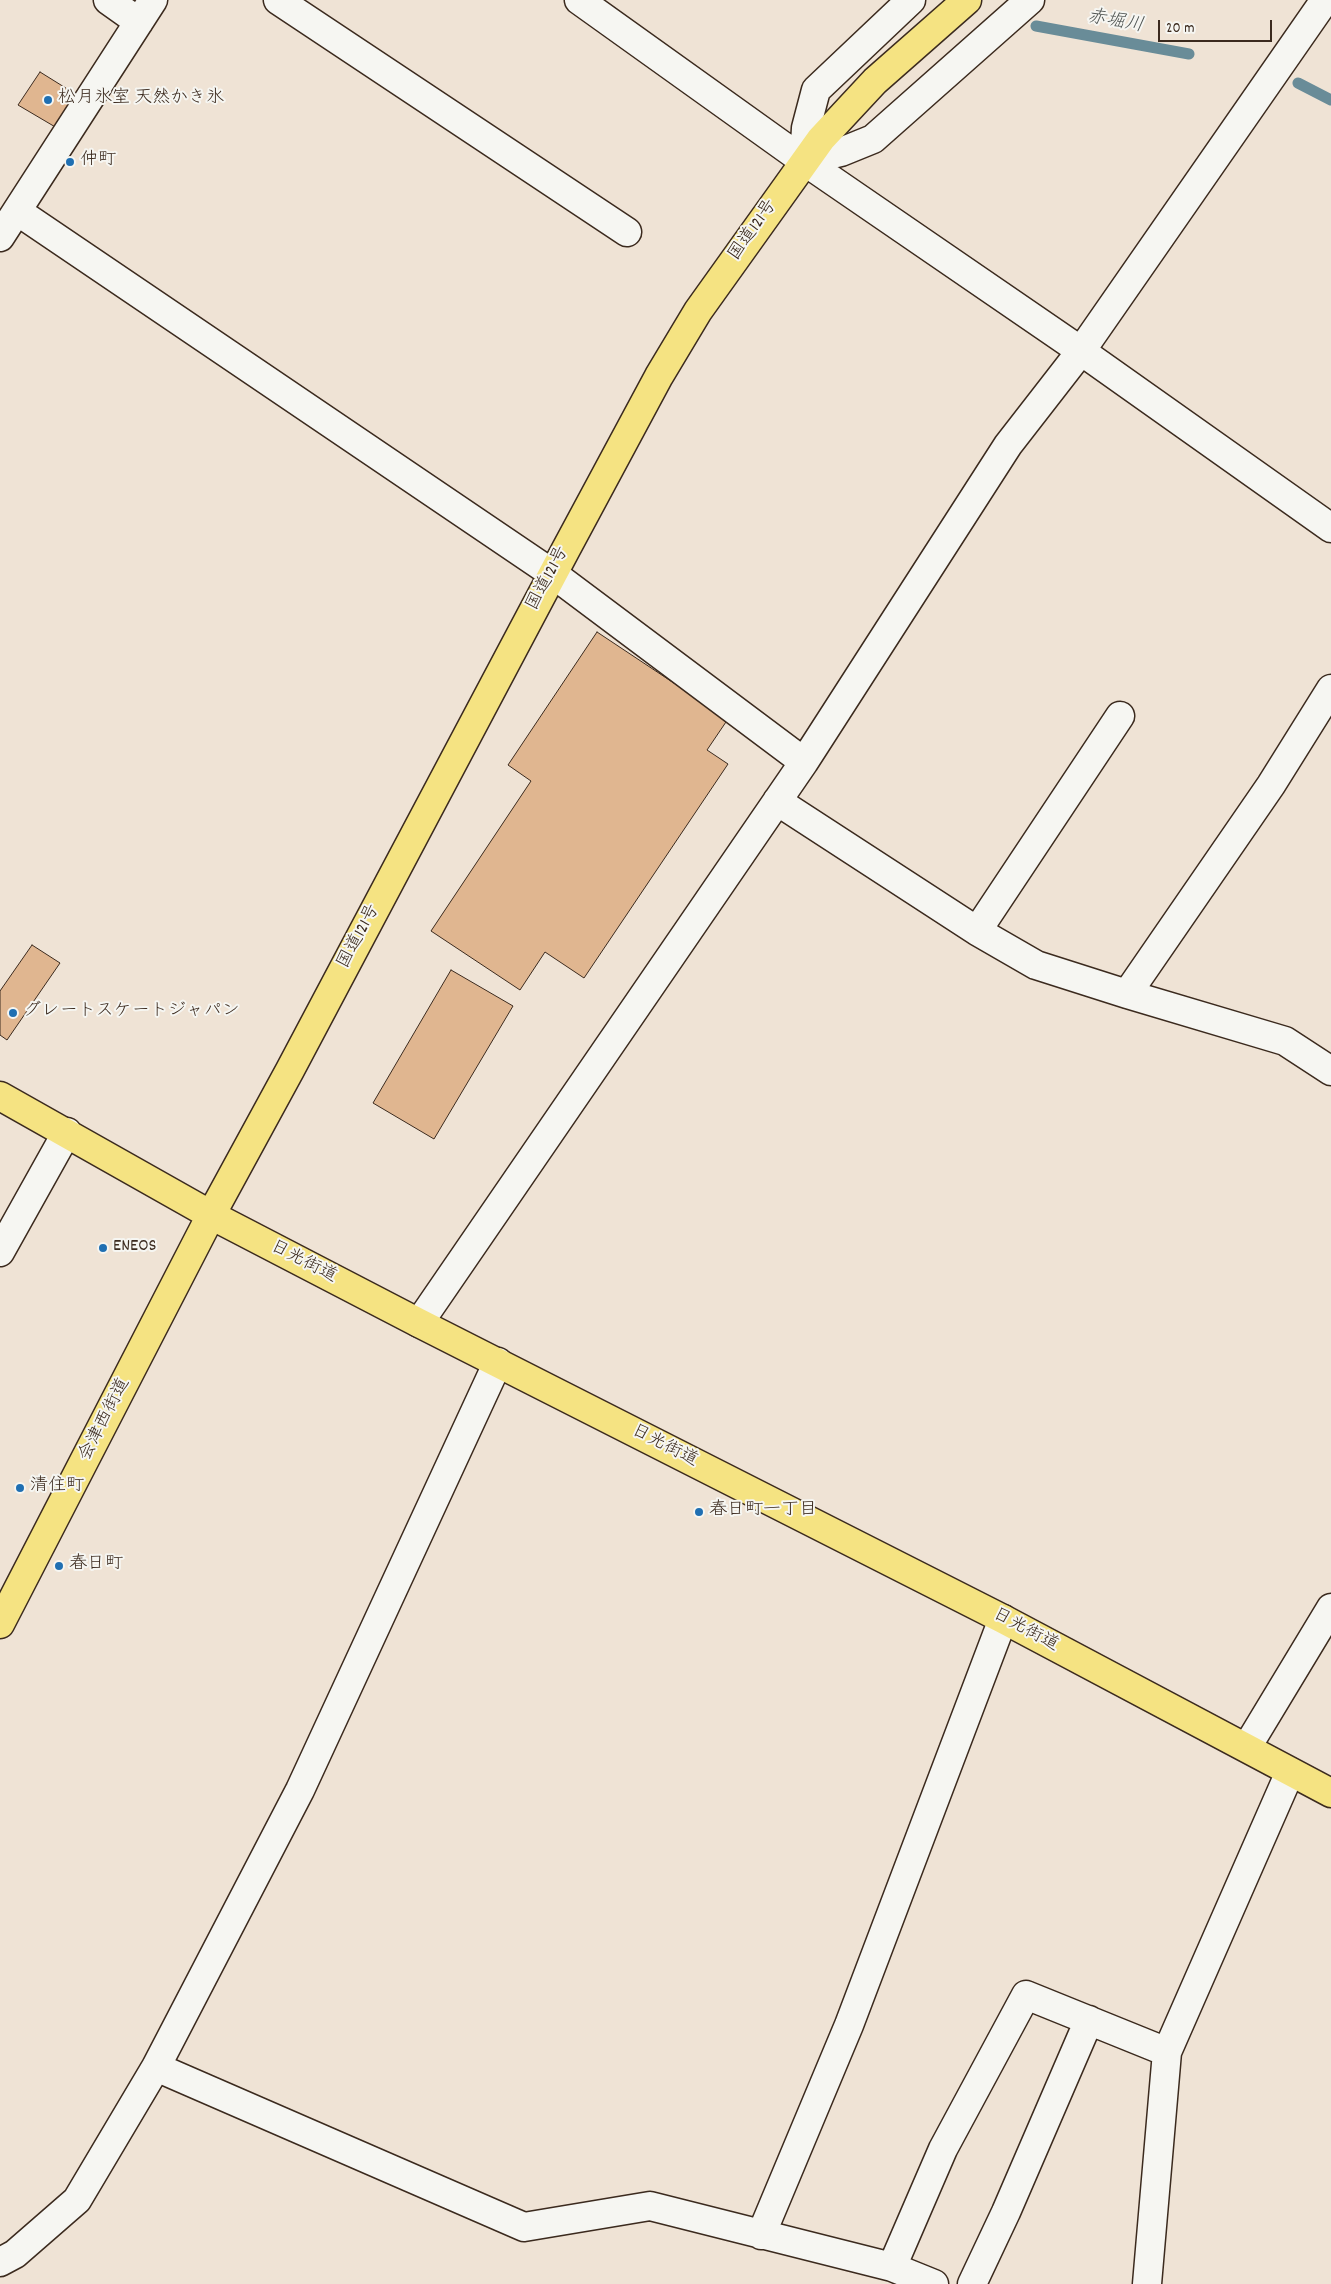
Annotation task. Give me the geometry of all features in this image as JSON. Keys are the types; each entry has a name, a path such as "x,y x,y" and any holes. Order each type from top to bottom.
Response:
{"highway":[{"name":"国道121号","path":"210,1215 290,1070 659,376 698,311 804,161 876,81 967,0"},
{"name":"日光街道","path":"0,1096 210,1215 1003,1619 1331,1793"},
{"name":"会津西街道","path":"0,1624 210,1215"}],"street":[{"path":"0,236 146,11 108,0"},
{"path":"278,0 627,232"},
{"path":"579,0 804,161 1081,352 1331,528"},
{"path":"804,161 806,128 816,90 911,0"},
{"path":"804,161 841,152 874,140 1030,0"},
{"path":"419,1323 804,762 1008,445 1081,352 1325,0"},
{"path":"17,211 553,574 804,762"},
{"path":"1127,994 1271,786 1331,689"},
{"path":"977,931 1120,716"},
{"path":"777,801 977,931 1036,964 1127,994 1286,1041 1331,1071"},
{"path":"0,1252 66,1132"},
{"path":"0,2262 14,2254 77,2200 156,2067 300,1790 498,1362"},
{"path":"1247,1747 1331,1608"},
{"path":"761,2235 849,2025 1003,1619"},
{"path":"1147,2284 1168,2052 1290,1772"},
{"path":"892,2267 943,2149 1026,1995 1168,2052"},
{"path":"972,2284 1006,2212 1090,2020"},
{"path":"156,2067 524,2227 650,2206 892,2267 934,2284"}],"building":[{"name":"松月氷室 天然かき氷","path":"40,72 77,95 57,128 18,105"},
{"path":"597,632 728,719 707,750 728,764 584,978 545,952 520,990 431,931 531,781 508,765"},
{"name":"グレートスケートジャパン","path":"32,945 60,963 7,1040 0,1035 0,991"},
{"path":"451,970 513,1006 434,1139 373,1103"}],"waterway":[{"name":"赤堀川","path":"1036,26 1189,54"},
{"name":"赤堀川","path":"1298,83 1331,100"}],"place":[{"name":"松月氷室 天然かき氷","path":"48,100"},
{"name":"仲町","path":"70,162"},
{"name":"グレートスケートジャパン","path":"13,1013"},
{"name":"ENEOS","path":"103,1248"},
{"name":"清住町","path":"20,1488"},
{"name":"春日町一丁目","path":"699,1512"},
{"name":"春日町","path":"59,1566"}]}
